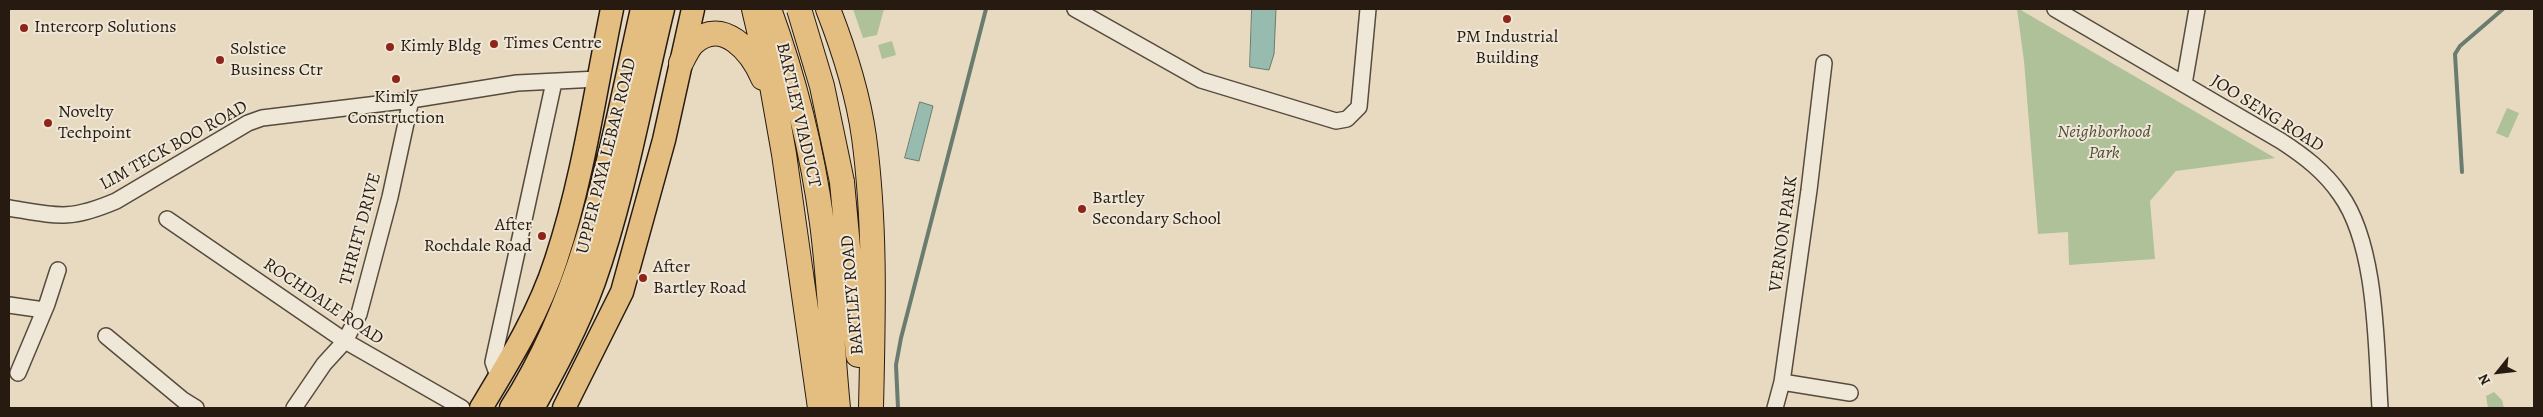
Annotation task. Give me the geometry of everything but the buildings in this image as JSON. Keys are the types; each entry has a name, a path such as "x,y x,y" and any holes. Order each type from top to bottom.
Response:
{"highway":[{"path":"754,9 784,154 820,408"},
{"name":"BARTLEY VIADUCT","path":"769,9 789,64 808,142 822,223"},
{"name":"BARTLEY VIADUCT","path":"799,9 822,86 842,182"},
{"path":"828,9 842,45 864,136 873,239 871,408"},
{"path":"681,63 692,44 703,37 716,34 732,38 743,46 755,59 774,102"},
{"name":"BARTLEY ROAD","path":"842,182 863,408"},
{"name":"BARTLEY ROAD","path":"822,223 838,408"}],"main road":[{"name":"UPPER PAYA LEBAR ROAD","path":"481,408 527,332 556,262 574,198 612,9"},
{"name":"UPPER PAYA LEBAR ROAD","path":"511,408 549,342 577,272 599,202 642,9"},
{"name":"UPPER PAYA LEBAR ROAD","path":"533,408 564,352 594,282 615,208 662,9"},
{"path":"564,408 622,292 644,217 693,9"}],"street":[{"path":"1075,9 1201,80 1336,121 1347,119 1359,107 1368,9"},
{"name":"JOO SENG ROAD","path":"2055,9 2309,160 2342,195 2353,216 2365,250 2380,408"},
{"path":"2184,84 2197,9"},
{"name":"VERNON PARK","path":"1775,408 1782,382 1809,190 1824,63"},
{"name":"LIM TECK BOO ROAD","path":"9,208 55,216 86,213 116,201 248,123 262,118 411,100 517,83 598,80"},
{"path":"499,378 493,362 554,82"},
{"name":"THRIFT DRIVE","path":"294,408 324,364 345,341 359,314 390,197 411,100"},
{"name":"ROCHDALE ROAD","path":"167,219 345,341 462,408"},
{"path":"18,373 58,270"},
{"path":"9,305 44,310"},
{"path":"106,336 180,404 196,408"},
{"path":"1782,382 1850,393"}],"green space":[{"path":"853,9 884,9 877,35 863,38"},
{"name":"Neighborhood Park","path":"2017,9 2275,158 2176,171 2150,201 2155,259 2069,265 2068,232 2038,234 2024,61"},
{"path":"892,41 896,55 882,59 878,45"},
{"path":"2507,108 2519,113 2508,138 2496,133"},
{"path":"2494,392 2502,400 2504,408 2488,408 2486,396"}],"water":[{"path":"1252,9 1276,9 1274,54 1269,70 1250,67"},
{"path":"920,102 933,106 919,161 905,158"}],"waterway":[{"path":"898,408 896,365 901,338 986,9"},
{"path":"2462,172 2455,54 2460,46 2503,9"}],"place":[{"name":"PM Industrial Building","path":"1507,19"},
{"name":"Intercorp Solutions","path":"24,28"},
{"name":"Times Centre","path":"494,44"},
{"name":"Kimly Bldg","path":"390,47"},
{"name":"Solstice Business Ctr","path":"220,60"},
{"name":"Kimly Construction","path":"396,79"},
{"name":"Novelty Techpoint","path":"48,123"},
{"name":"Bartley Secondary School","path":"1082,209"},
{"name":"After Rochdale Road","path":"542,236"},
{"name":"After Bartley Road","path":"643,278"}]}
